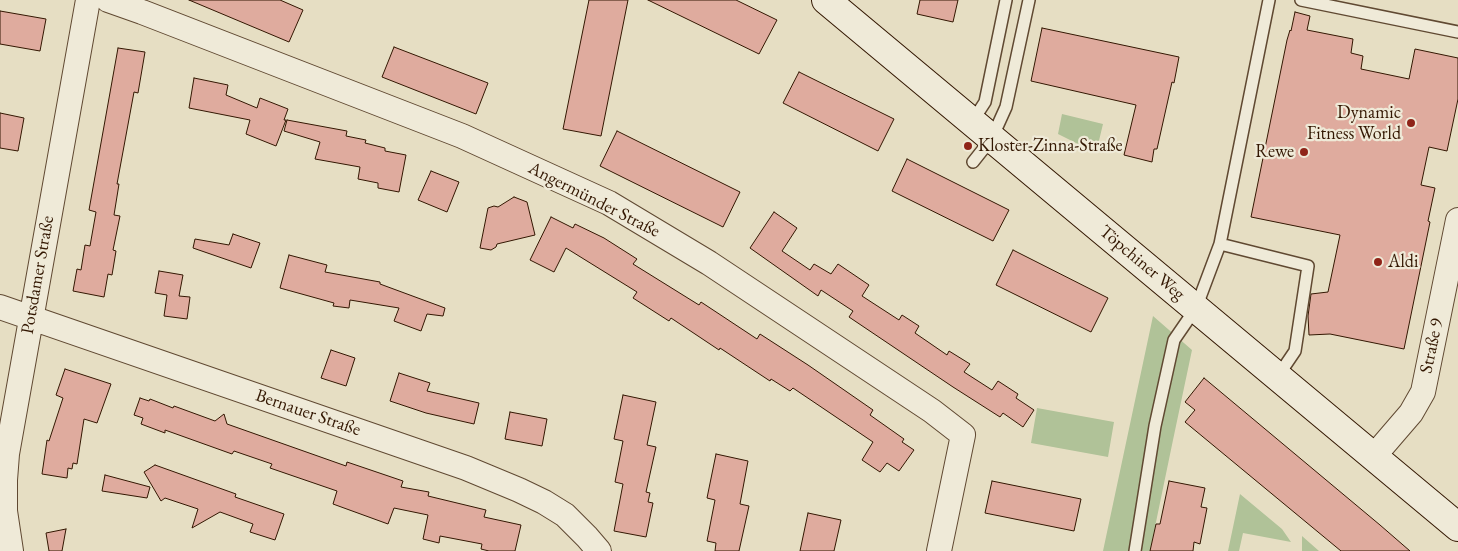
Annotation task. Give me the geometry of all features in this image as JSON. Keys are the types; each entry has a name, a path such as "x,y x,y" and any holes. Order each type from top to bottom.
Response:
{"street":[{"name":"Potsdamer Straße","path":"11,551 5,511 5,467 88,0"},
{"name":"Angermünder Straße","path":"108,0 462,136 609,203 709,263 932,410 963,435 939,551"},
{"name":"Töpchiner Weg","path":"826,0 1458,527"},
{"name":"Straße 9","path":"1374,456 1411,413 1423,392 1458,220"},
{"name":"Bernauer Straße","path":"0,307 472,470 544,502 565,515 588,537 599,551"}],"lane":[{"path":"973,162 982,130 985,102 1006,0"},
{"path":"982,130 1006,108 1029,0"},
{"path":"1135,551 1155,426 1174,340 1196,308 1220,244 1269,0"},
{"path":"1301,0 1458,32"},
{"path":"1220,244 1308,266 1295,351 1278,376"}],"green space":[{"path":"1062,114 1103,124 1096,153 1058,134"},
{"path":"1153,316 1192,350 1150,551 1103,551"},
{"path":"1037,408 1114,422 1108,457 1031,443"},
{"path":"1240,494 1282,529 1291,542 1243,533 1239,551 1228,551"},
{"path":"1302,536 1319,551 1302,551"}],"building":[{"path":"189,0 280,0 303,10 289,42"},
{"path":"589,0 628,0 601,136 563,129"},
{"path":"648,0 736,0 777,20 759,54"},
{"path":"920,0 958,0 953,22 917,14"},
{"path":"0,11 46,19 40,51 0,44"},
{"path":"1295,12 1310,16 1307,30 1353,39 1351,53 1363,56 1361,69 1409,79 1415,49 1458,58 1458,99 1447,151 1429,147 1421,185 1435,188 1428,221 1430,222 1404,349 1330,334 1309,335 1308,316 1311,294 1328,292 1340,235 1251,217 1287,40"},
{"path":"1042,28 1179,57 1174,83 1172,82 1157,149 1154,149 1152,162 1124,155 1136,105 1031,81"},
{"path":"394,47 488,83 476,114 382,77"},
{"path":"118,48 145,52 138,93 134,92 117,184 119,184 114,215 120,216 113,250 116,251 112,275 108,274 104,297 73,291 77,269 81,270 85,245 90,246 96,212 89,210"},
{"path":"799,72 894,119 878,151 783,103"},
{"path":"194,78 228,85 226,95 257,108 260,98 288,109 276,146 246,134 250,120 189,108"},
{"path":"0,113 24,118 18,151 0,148"},
{"path":"287,120 347,131 346,136 366,140 365,143 385,148 385,151 406,155 399,192 378,188 378,183 358,179 360,167 315,159 320,142 284,131"},
{"path":"617,131 740,192 723,227 600,166"},
{"path":"907,159 1009,210 993,241 892,191"},
{"path":"431,171 459,182 447,212 418,200"},
{"path":"514,197 527,202 535,235 497,244 491,250 480,248 488,208 498,207"},
{"path":"774,212 797,228 782,251 810,270 814,264 831,274 838,264 869,285 862,296 899,320 902,315 919,326 915,333 947,355 949,351 970,364 964,372 992,390 998,381 1018,394 1016,398 1034,410 1023,427 1003,413 1000,417 953,387 849,317 853,311 821,290 818,296 750,248"},
{"path":"551,217 573,228 575,224 604,238 637,259 633,264 699,305 701,302 757,339 760,334 873,410 870,415 904,439 902,442 914,450 899,471 887,463 880,472 862,460 873,442 793,388 790,391 771,379 770,381 671,318 669,321 633,298 637,292 566,248 554,272 530,260"},
{"path":"233,234 260,243 251,268 193,248 195,239 229,245"},
{"path":"1013,250 1108,298 1091,332 996,285"},
{"path":"289,255 327,265 325,272 380,282 380,284 445,308 443,316 427,314 421,331 394,321 399,308 350,300 349,308 333,306 334,303 280,288"},
{"path":"159,271 183,275 179,296 190,297 187,319 164,316 167,295 155,293"},
{"path":"331,350 355,358 346,386 321,378"},
{"path":"65,369 111,384 97,423 84,419 77,464 73,463 72,469 68,468 67,478 42,474 47,440 49,441 63,398 56,395"},
{"path":"399,373 430,383 427,391 479,403 474,424 426,413 390,401"},
{"path":"1204,378 1410,551 1341,551 1185,422 1195,410 1185,402"},
{"path":"623,395 656,402 647,445 656,447 646,492 650,493 648,502 653,503 646,537 614,531 623,484 615,482 623,441 614,439"},
{"path":"140,398 149,401 150,399 173,408 174,406 215,421 224,414 227,424 346,466 347,462 403,481 401,487 429,492 428,496 486,510 484,517 521,525 515,551 489,551 481,549 482,544 440,536 439,543 423,539 428,515 394,508 388,524 333,504 337,491 270,468 272,464 234,451 232,454 165,430 165,433 141,424 143,418 134,415"},
{"path":"510,412 547,419 542,446 505,439"},
{"path":"716,454 748,461 740,504 749,506 739,551 715,551 716,543 707,541 715,500 707,498"},
{"path":"155,465 236,494 235,497 284,514 275,540 250,532 253,524 220,512 192,528 198,509 165,498 161,501 144,472"},
{"path":"105,475 150,487 147,498 102,491"},
{"path":"992,481 1081,499 1074,531 985,513"},
{"path":"1169,481 1205,488 1201,507 1207,508 1200,544 1194,542 1193,551 1150,551 1156,524 1160,524"},
{"path":"808,513 841,520 834,551 800,551"},
{"path":"66,529 62,551 49,551 46,533"}],"place":[{"name":"Dynamic Fitness World","path":"1411,123"},
{"name":"Kloster-Zinna-Straße","path":"968,146"},
{"name":"Rewe","path":"1304,152"},
{"name":"Aldi","path":"1378,262"}]}
